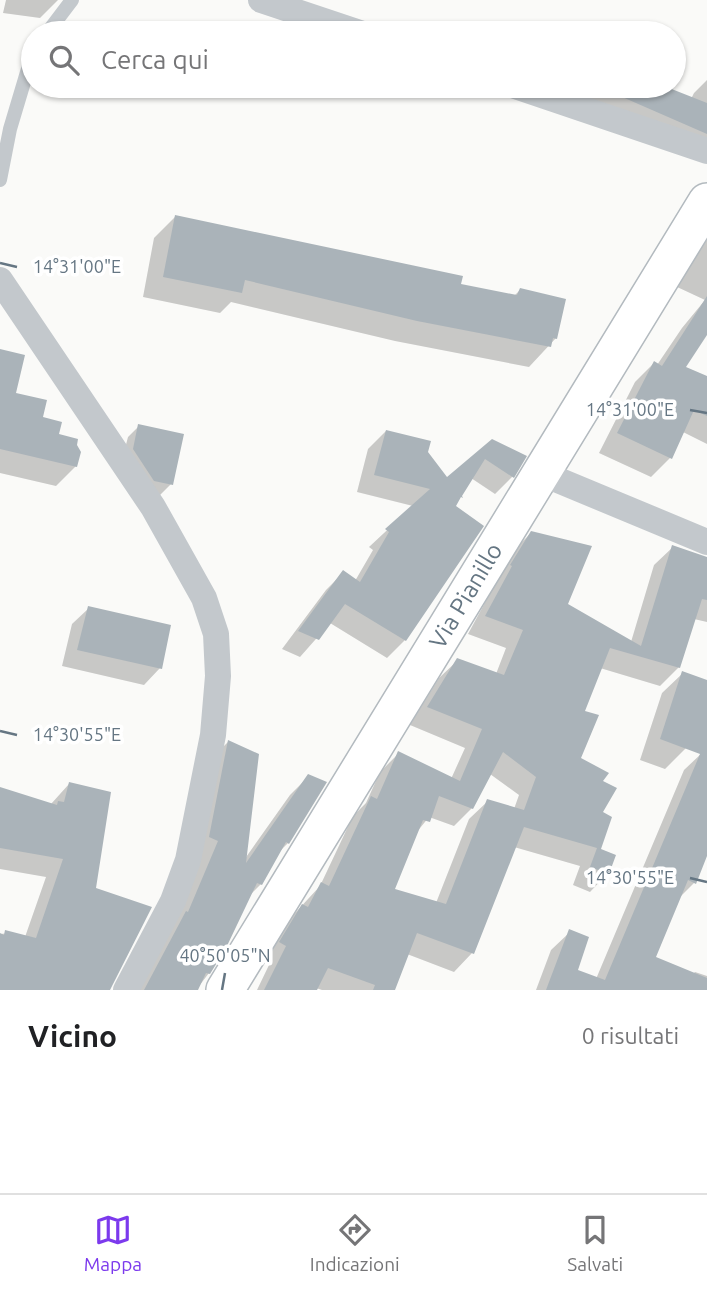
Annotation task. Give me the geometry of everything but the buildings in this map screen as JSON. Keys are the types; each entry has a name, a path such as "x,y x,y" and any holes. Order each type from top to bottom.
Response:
{"street":[{"path":"261,0 324,21"},
{"path":"550,98 707,151"},
{"name":"Via Pianillo","path":"225,990 707,202"},
{"path":"0,280 153,507 204,598 216,635 218,677 213,735 188,860 173,901 126,990"},
{"path":"541,473 707,542"}],"lane":[{"path":"56,21 72,0"},
{"path":"0,180 10,129 21,92"}]}
